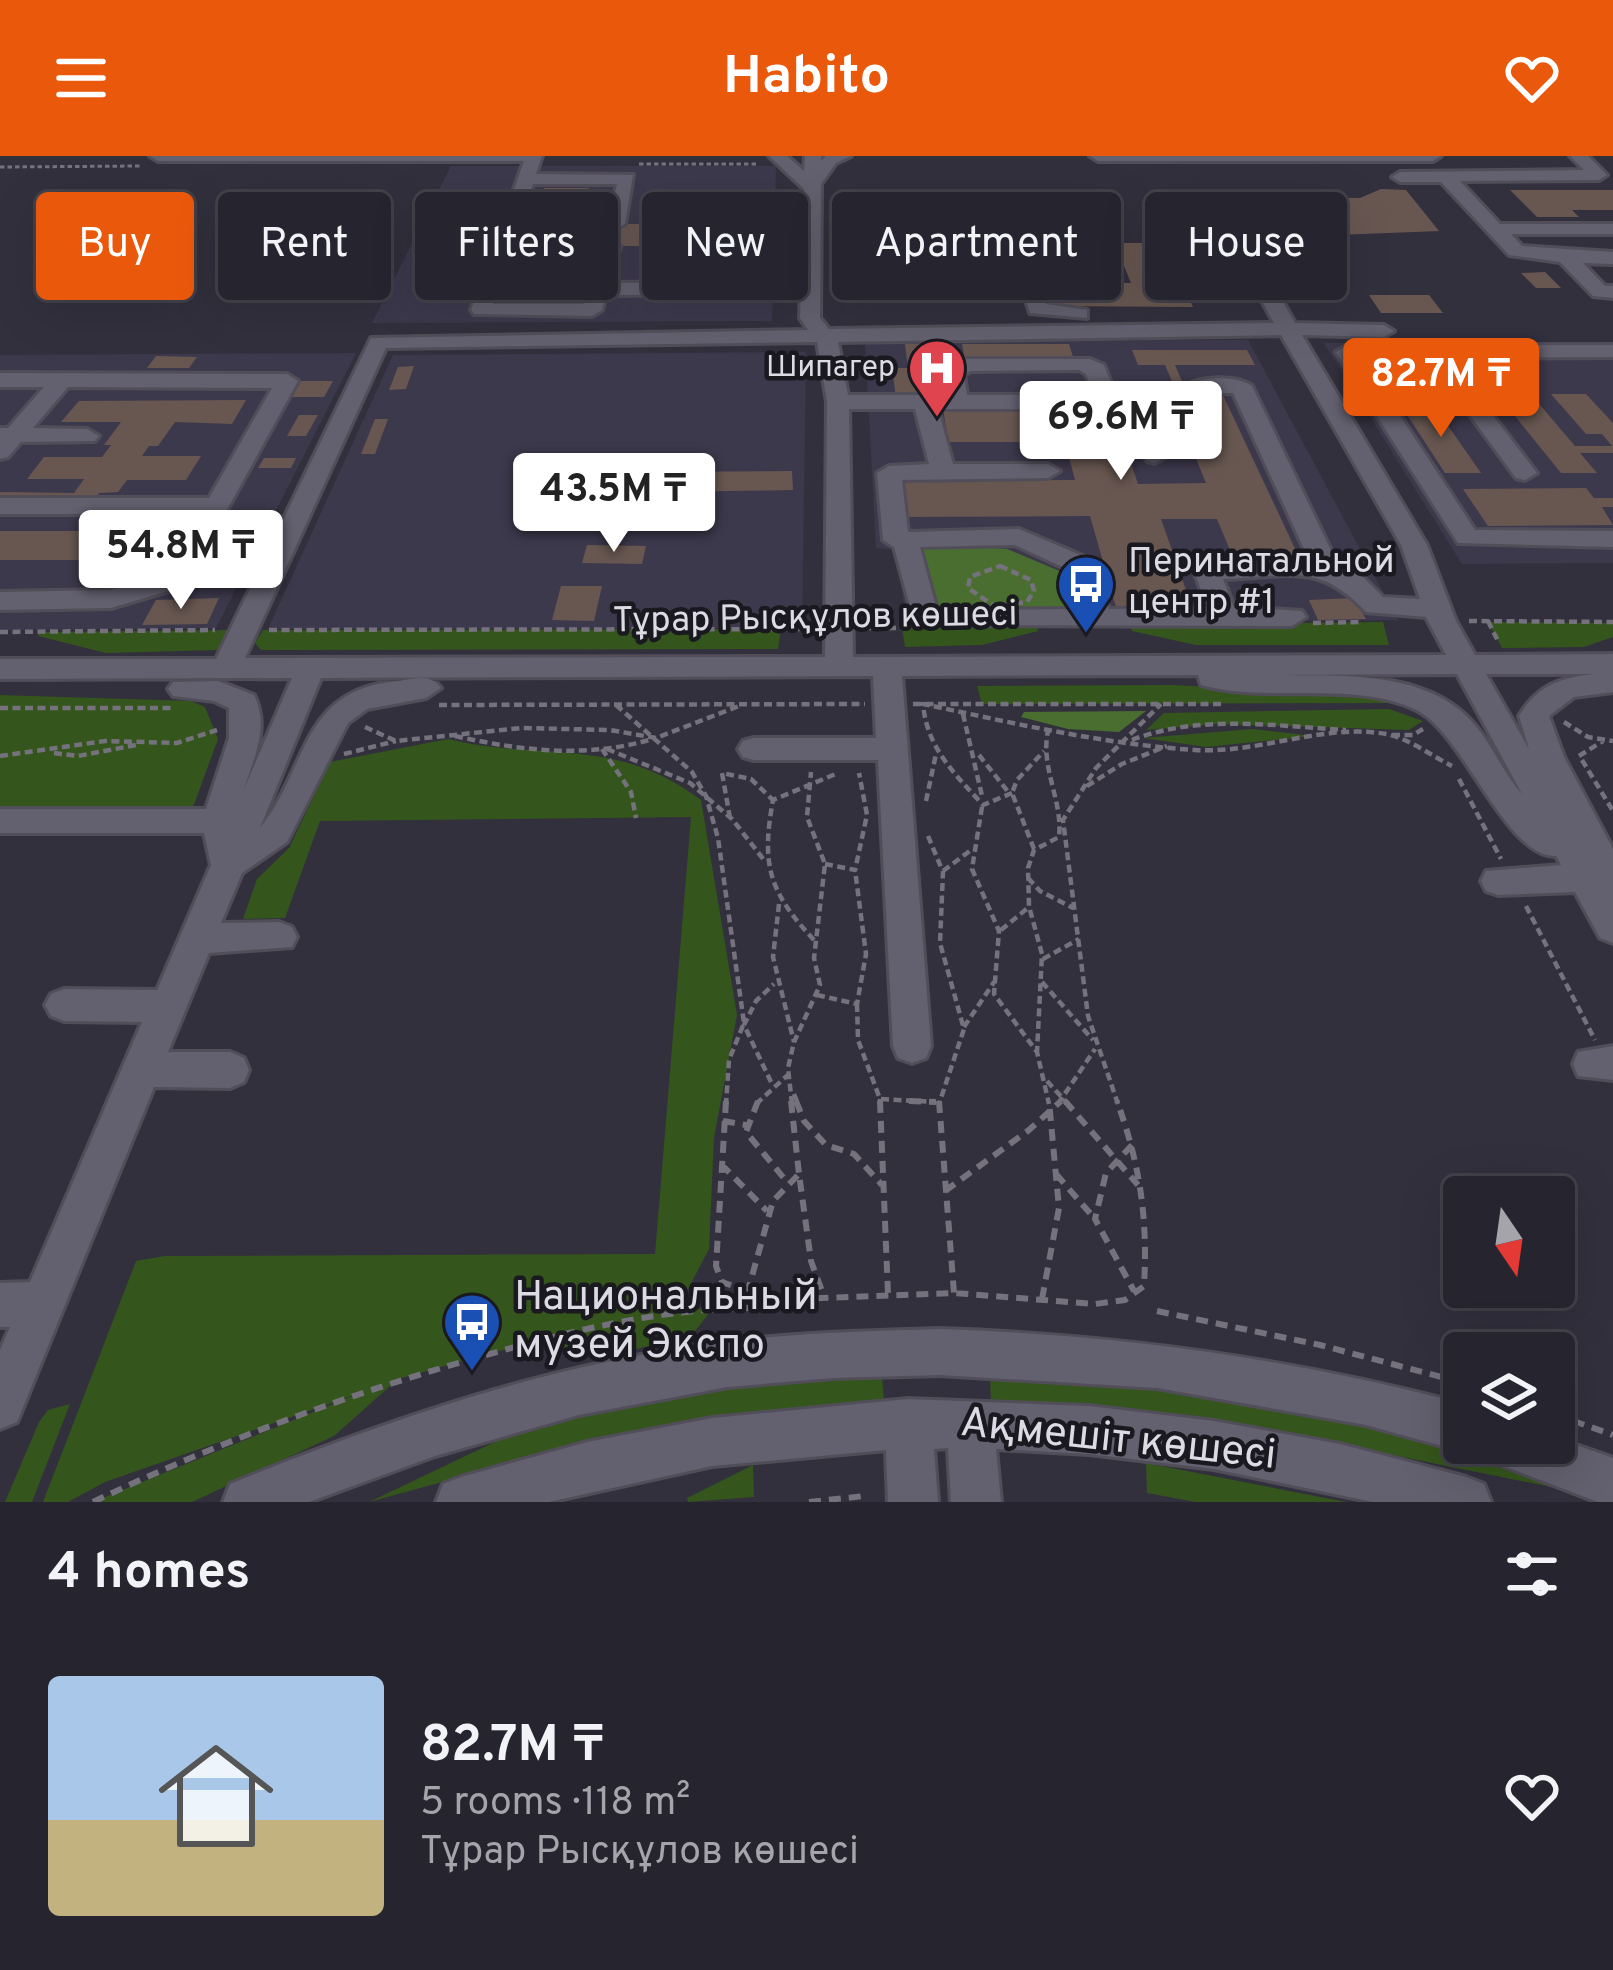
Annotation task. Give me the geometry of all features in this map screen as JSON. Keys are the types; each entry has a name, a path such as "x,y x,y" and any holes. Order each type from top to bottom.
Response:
{"street":[{"path":"158,156 532,156 519,192"},
{"path":"777,156 812,186"},
{"path":"813,156 810,318 824,332 838,403 839,643"},
{"path":"812,186 830,160 843,156"},
{"path":"1098,156 1433,156"},
{"path":"1578,156 1608,178"},
{"path":"1394,158 1411,177"},
{"path":"1444,176 1516,251 1613,258"},
{"path":"1372,177 1608,178"},
{"path":"523,179 627,179 618,216"},
{"path":"1494,229 1613,229"},
{"path":"1609,298 1566,257 1566,250 1613,248"},
{"path":"484,300 481,310 586,312 597,300"},
{"path":"1033,300 1043,311 1173,318 1193,328"},
{"path":"1272,300 1414,545 1439,615 1465,661 1580,813"},
{"path":"225,670 378,342 1193,328 1613,330"},
{"path":"1613,351 1347,352 1467,538 1613,539"},
{"path":"1434,352 1525,473"},
{"path":"957,402 953,373 966,365 1082,364 1096,370 1107,402"},
{"path":"0,380 287,381 213,506 176,580 111,599 0,602"},
{"path":"5,441 62,380"},
{"path":"1196,386 1241,386 1326,568"},
{"path":"926,402 943,471"},
{"path":"838,403 1107,402 1136,406 1155,456"},
{"path":"5,441 87,436"},
{"path":"1048,471 889,473 896,540 1018,538 1047,547 1083,566 1098,618"},
{"path":"0,506 213,506"},
{"path":"905,540 925,619 1224,616 1303,620"},
{"path":"1224,616 1207,571 1326,568 1351,580 1376,606 1439,615"},
{"name":"Тұрар Рысқұлов көшесі","path":"310,670 353,663 839,643 1027,656 1613,664"},
{"path":"1173,659 1233,684 1384,688 1441,710 1469,739 1508,799 1605,912"},
{"name":"Тұрар Рысқұлов көшесі","path":"3,663 66,669 576,668 604,683 745,681 782,666 1173,659"},
{"path":"3,663 77,688 206,689 243,702 248,726 224,790 220,821 220,846 228,864"},
{"path":"886,665 912,1046"},
{"path":"228,864 273,836 320,737 343,710 402,688 489,686 576,668"},
{"path":"3,1390 21,1304 142,1069 310,670"},
{"path":"1605,912 1580,813 1538,733 1534,716 1545,697 1556,692 1613,682"},
{"path":"754,749 893,749"},
{"path":"0,821 220,821"},
{"path":"1505,881 1605,912"},
{"path":"197,938 279,937"},
{"path":"64,1006 168,1006"},
{"path":"142,1069 230,1070"},
{"name":"Ақмешіт көшесі","path":"248,1502 412,1438 628,1381 778,1359 1030,1355 1329,1392 1443,1422"},
{"path":"908,1423 913,1502"},
{"name":"Ақмешіт көшесі","path":"461,1502 592,1465 707,1441 908,1423 1076,1428 1248,1450 1466,1502"},
{"path":"970,1423 976,1502"},
{"path":"1562,1464 1613,1483"}],"path":[{"path":"982,568 1018,570 1031,580 1034,591 1027,602 992,607 976,599 968,588 970,577 982,568"},
{"path":"1439,615 1488,622 1613,622"},
{"path":"1303,620 1360,622"},
{"path":"1488,622 1502,648"},
{"path":"0,632 243,630 839,643 924,628"},
{"path":"448,734 506,748 605,749 656,738 745,704"},
{"path":"983,806 935,748 923,704 1048,731 1167,746 1256,749 1358,731"},
{"path":"1034,850 1059,837 1079,793 1161,704"},
{"path":"616,705 692,772 706,796 718,838 747,1042 769,1065 771,1082 746,1132 787,1182"},
{"path":"0,708 182,707"},
{"path":"963,714 983,806 972,869 998,931 994,982 1002,1008 1036,1052"},
{"path":"353,718 396,741"},
{"path":"1557,720 1613,741"},
{"path":"0,756 100,741 205,739 222,727"},
{"path":"327,758 396,741 521,728 610,730 656,738"},
{"path":"1316,729 1323,737"},
{"path":"1127,741 1167,730 1358,731 1399,737 1452,766"},
{"path":"775,984 750,1007 729,1060 716,1266 722,1282 772,1300 954,1293 1095,1304 1125,1300 1144,1286 1149,1257 1141,1190 1132,1145 1088,1016 1063,820 1044,751 1048,731"},
{"path":"1579,756 1603,741"},
{"path":"49,751 78,756 142,743"},
{"path":"1443,745 1505,881 1604,1063"},
{"path":"1079,793 1122,764 1167,746"},
{"path":"926,816 935,748"},
{"path":"974,748 1011,794 1034,850 1029,907 1043,959 1036,1052 1045,1078 1059,1208 1042,1299"},
{"path":"605,749 664,768 706,796 766,866 779,904 814,940"},
{"path":"605,749 631,792 636,818"},
{"path":"812,749 807,817 826,864 814,940 820,985 794,1042 789,1079 811,1261 824,1296"},
{"path":"983,806 1011,794 1017,780 1044,751"},
{"path":"772,800 849,769 860,775 866,815 855,870 867,936 854,1016 880,1099 888,1294"},
{"path":"730,820 722,772 736,771 754,779 772,800 766,866"},
{"path":"927,826 943,872 940,944 964,1029"},
{"path":"943,872 975,845"},
{"path":"826,864 855,870"},
{"path":"1028,878 1040,891 1075,909"},
{"path":"779,904 770,932 775,984 794,1042"},
{"path":"998,931 1029,907"},
{"path":"1043,959 1079,939"},
{"path":"954,1293 939,1102 971,1010 994,982"},
{"path":"1042,982 1097,1046"},
{"path":"817,994 837,1003 857,1004"},
{"path":"945,1191 1049,1118 1065,1102 1097,1046"},
{"path":"1045,1078 1141,1190"},
{"path":"771,1082 789,1079"},
{"path":"789,1079 804,1121 826,1144 854,1154 884,1188"},
{"path":"880,1099 939,1102"},
{"path":"723,1121 746,1125"},
{"path":"1095,1220 1106,1173 1132,1145"},
{"path":"721,1164 769,1214"},
{"path":"1053,1167 1095,1220 1135,1293"},
{"path":"746,1294 769,1214 787,1182 799,1174"},
{"path":"93,1502 260,1429 398,1379 564,1333 703,1307 749,1308"},
{"path":"1157,1311 1320,1345 1443,1377"},
{"path":"1575,1421 1613,1435"},
{"path":"808,1502 864,1496"}],"shaded area":[{"path":"451,166 776,166 775,192 642,192 642,300 773,300 772,321 372,323 384,300 391,300 391,285 415,238 415,300 618,300 618,192 438,192"},
{"path":"1248,340 1398,620 906,625 898,550 876,548 865,341"},
{"path":"1613,342 1613,563 1462,564 1324,343"},
{"path":"806,352 802,628 268,629 393,355"},
{"path":"356,353 216,628 0,630 0,355"}],"green space":[{"path":"922,547 1007,549 1074,577 1081,610 928,614"},
{"path":"1383,622 1389,645 1196,645 1132,631 1130,625"},
{"path":"1488,622 1613,623 1613,637 1584,647 1502,648"},
{"path":"1037,626 1038,631 982,645 905,647 902,628"},
{"path":"781,629 778,649 261,650 255,643 263,630"},
{"path":"234,630 217,650 106,653 38,636 40,632"},
{"path":"1172,685 1388,696 1400,703 982,704 977,686"},
{"path":"0,695 191,701 205,707 218,739 192,810 0,810"},
{"path":"1389,709 1423,721 1409,730 1219,724 1146,730 1164,713"},
{"path":"1146,711 1119,732 1068,729 1021,717 1024,712"},
{"path":"1253,729 1314,736 1206,747 1143,738"},
{"path":"448,739 608,758 669,780 701,800 737,1015 714,1138 709,1249 676,1312 714,1307 692,1335 605,1357 545,1342 553,1336 398,1379 334,1436 192,1502 93,1502 360,1393 105,1482 68,1502 43,1502 136,1261 165,1256 655,1254 691,817 320,821 285,918 243,919 257,879 289,848 330,762"},
{"path":"882,1375 884,1403 537,1456 369,1502 522,1429 669,1398 779,1382"},
{"path":"990,1375 1184,1392 1333,1418 1443,1450 1443,1464 1488,1464 1561,1489 1274,1431 1095,1410 991,1406"},
{"path":"70,1404 32,1502 5,1502 39,1422 48,1410"},
{"path":"1146,1463 1346,1502 1195,1502 1147,1493"},
{"path":"753,1465 754,1497 688,1502 687,1498"}],"building":[{"path":"544,188 589,188 588,192 543,192"},
{"path":"1381,189 1406,190 1439,231 1347,235 1347,198"},
{"path":"1510,190 1613,190 1613,210 1572,210 1579,217 1537,217"},
{"path":"618,224 642,224 642,246 618,246"},
{"path":"1121,243 1145,243 1145,300 1190,300 1193,307 1044,306 1043,300 1121,300 1121,283 1131,283"},
{"path":"1545,272 1561,288 1536,288 1521,273"},
{"path":"1369,295 1429,295 1443,313 1381,313"},
{"path":"905,344 929,344 939,398 896,398 892,368 908,368"},
{"path":"962,344 1069,344 1074,360 965,360"},
{"path":"1132,350 1247,350 1255,365 1175,365 1187,393 1222,393 1298,555 1232,555 1217,519 1161,519 1192,607 1116,607 1090,516 900,517 896,481 1075,480 1065,442 948,442 943,408 1112,408 1138,484 1206,483 1169,393 1177,393 1165,365 1138,365"},
{"path":"156,356 197,357 189,368 147,368"},
{"path":"1498,364 1525,364 1536,376 1509,376"},
{"path":"414,366 406,389 389,390 398,367"},
{"path":"1379,368 1417,368 1436,396 1396,396"},
{"path":"296,381 333,381 324,397 286,397"},
{"path":"1551,394 1586,394 1613,423 1613,453 1580,453 1597,473 1561,473 1502,400 1535,399 1575,446 1612,446 1602,434 1586,434"},
{"path":"246,400 232,424 175,422 158,446 149,446 142,456 201,456 186,480 127,480 118,492 99,493 95,500 0,500 0,492 74,493 84,479 27,479 44,457 102,457 111,445 104,445 121,422 61,422 79,401"},
{"path":"1402,407 1435,407 1481,473 1445,473"},
{"path":"299,415 318,415 306,436 287,436"},
{"path":"375,419 388,419 375,454 361,454"},
{"path":"264,458 296,458 291,468 258,468"},
{"path":"792,471 793,490 656,492 658,472"},
{"path":"576,472 602,472 590,519 563,518"},
{"path":"1586,488 1594,498 1613,498 1613,507 1602,507 1613,525 1488,526 1463,489"},
{"path":"258,517 237,561 197,562 220,518"},
{"path":"0,531 129,531 110,560 0,560"},
{"path":"587,545 646,546 642,564 582,563"},
{"path":"561,586 602,586 594,621 552,620"},
{"path":"219,598 207,624 142,625 156,600"},
{"path":"1354,598 1366,619 1318,620 1309,600"}],"place":[{"name":"Шипагер","path":"937,419"},
{"name":"Перинатальной центр #1","path":"1086,635"},
{"name":"Национальный музей Экспо","path":"472,1373"}]}
